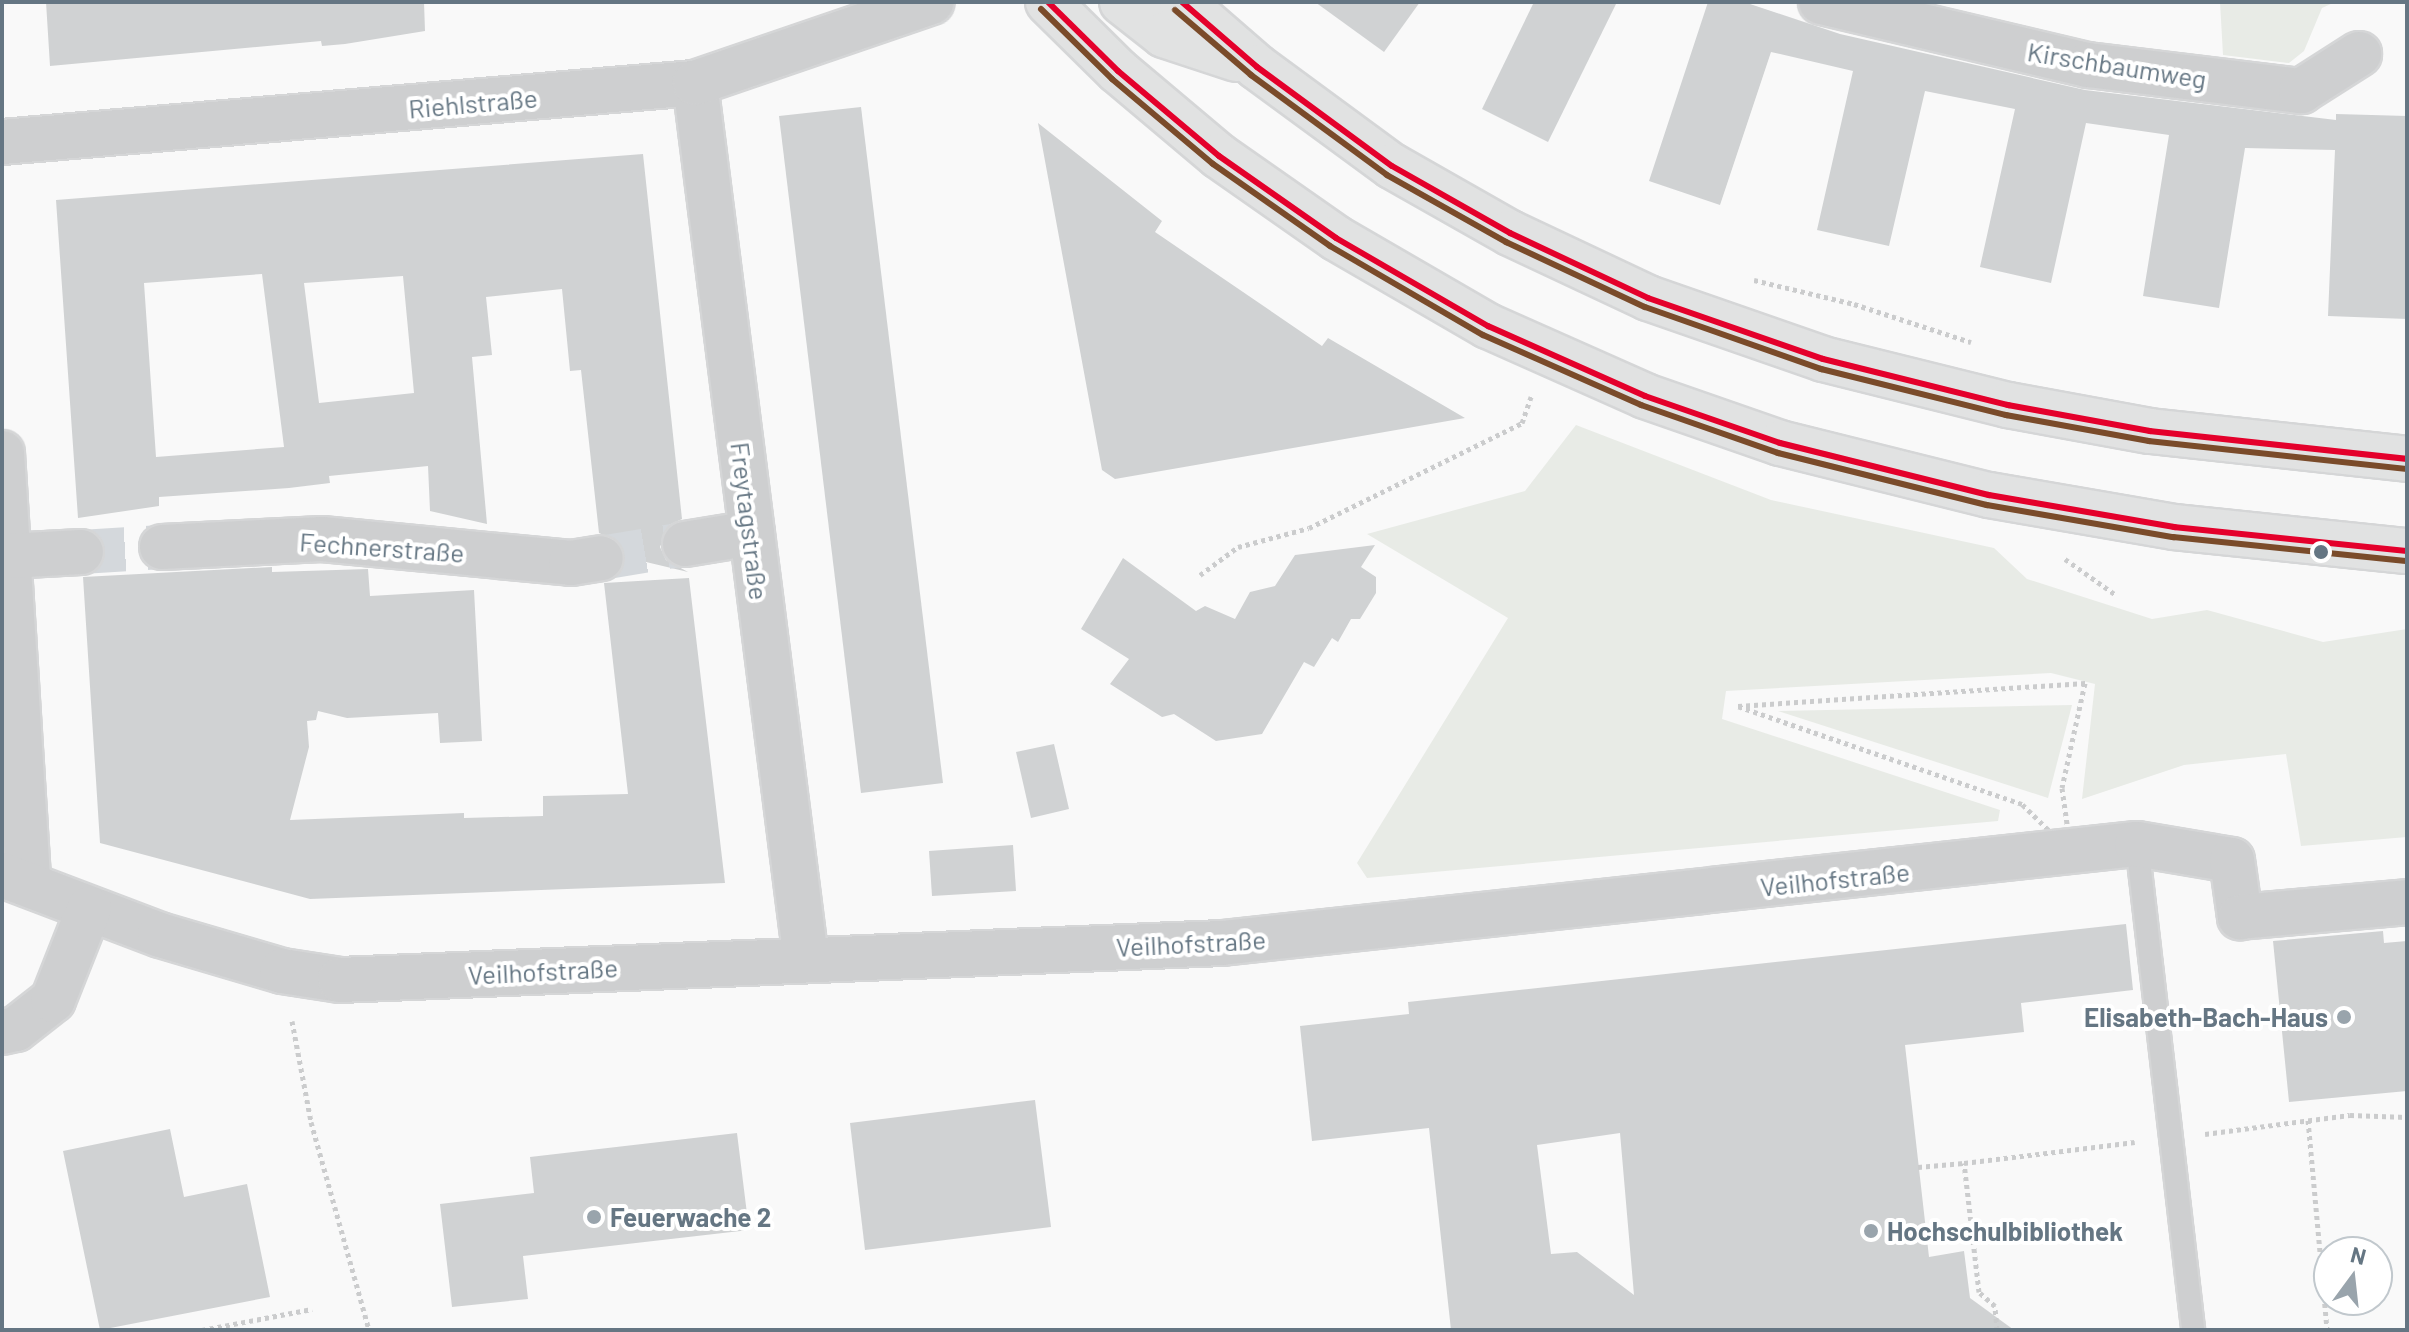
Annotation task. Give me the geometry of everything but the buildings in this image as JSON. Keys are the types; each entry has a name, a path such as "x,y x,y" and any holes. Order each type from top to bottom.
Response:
{"main road":[{"path":"1048,2 1150,100 1259,185 1373,262 1544,354 1711,420 1910,478 2174,527 2407,551"},
{"path":"1122,2 1164,35 1257,67"},
{"path":"1182,2 1257,67 1392,166 1510,233 1648,298 1743,333 1867,371 2008,405 2150,431 2407,459"}],"street":[{"name":"Riehlstraße","path":"2,142 695,83 931,2"},
{"name":"Kirschbaumweg","path":"1821,2 2088,65 2301,91 2359,54"},
{"name":"Freytagstraße","path":"695,83 806,959"},
{"path":"2,453 8,556 15,879"},
{"path":"685,544 752,533"},
{"name":"Fechnerstraße","path":"162,547 322,539 571,563 601,558"},
{"path":"8,556 81,552"},
{"name":"Veilhofstraße","path":"15,879 89,909 282,971 340,980 1222,943 2137,844 2232,860 2240,917 2407,902"},
{"path":"2,1032 16,1029 53,1000 89,909"}],"lane":[{"path":"2137,844 2193,1330"}],"path":[{"path":"1748,279 1854,304 1975,344"},
{"path":"1200,575 1238,547 1309,528 1522,423 1544,354"},
{"path":"2064,798 2085,683 1738,706 2022,804 2071,852"},
{"path":"282,971 311,1122 369,1330"},
{"path":"1918,1167 2308,1120 2407,1117"},
{"path":"2308,1120 2327,1330"},
{"path":"1964,1163 1979,1292 1995,1306 1997,1330"},
{"path":"202,1330 312,1309"}],"shaded area":[{"path":"2220,2 2335,2 2322,8 2304,51 2289,63 2223,55"},
{"path":"1576,425 1771,500 1994,548 2027,579 2152,619 2207,610 2323,642 2407,629 2407,837 2301,846 2286,754 2184,765 2082,799 2095,684 2051,673 1726,691 1722,719 2000,810 1998,821 1367,878 1357,863 1508,618 1367,534 1525,491"},
{"path":"2072,705 2048,798 1778,711"}],"tunnel":[{"path":"601,558 685,544"},
{"path":"81,552 162,547"}],"transit line":[{"path":"1048,2 1118,71 1219,156 1336,238 1488,326 1645,396 1780,443 1989,495 2174,527 2407,551"},
{"path":"1182,2 1257,67 1392,166 1510,233 1648,298 1823,359 2008,405 2150,431 2407,459"},
{"path":"1041,9 1112,79 1213,164 1330,246 1483,335 1641,405 1778,453 1987,505 2173,537 2406,561"},
{"path":"1175,10 1251,75 1387,175 1506,242 1645,307 1821,369 2006,415 2149,441 2406,469"}],"place":[{"name":"Elisabeth-Bach-Haus","path":"2344,1017"},
{"name":"Feuerwache 2","path":"594,1217"},
{"name":"Hochschulbibliothek","path":"1871,1231"}]}
